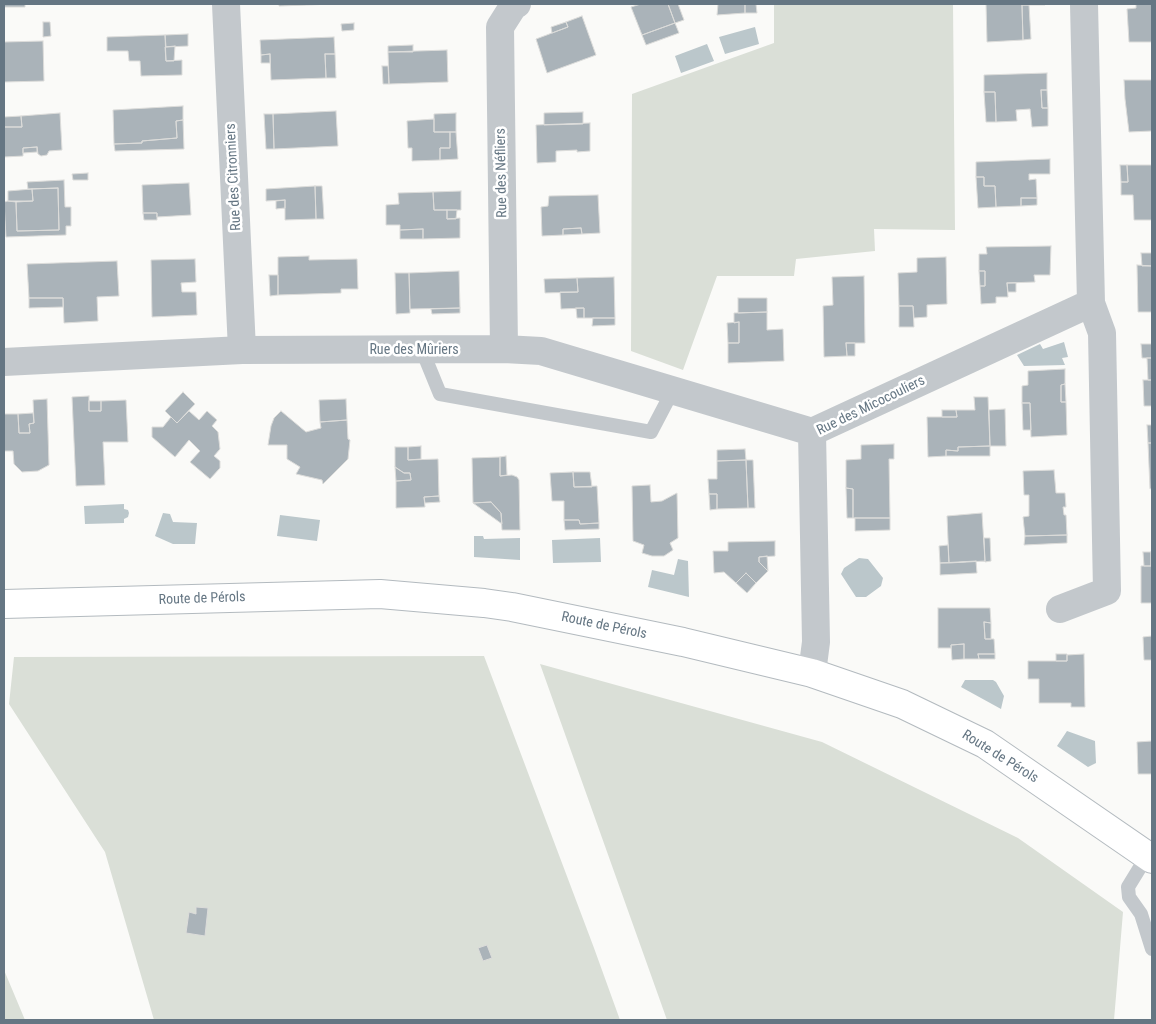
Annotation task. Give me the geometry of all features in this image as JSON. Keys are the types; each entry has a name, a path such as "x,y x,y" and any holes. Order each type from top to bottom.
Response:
{"street":[{"name":"Rue des Citronniers","path":"226,4 242,350"},
{"name":"Rue des Néfliers","path":"504,350 500,27 514,5 517,4"},
{"path":"1060,608 1107,591 1102,333 1091,303 1084,4"},
{"name":"Rue des Micocouliers","path":"812,673 816,642 812,432 1091,303"},
{"name":"Rue des Mûriers","path":"4,362 242,350 541,351 812,432"},
{"name":"Route de Pérols","path":"4,604 380,594 484,602 683,642 812,673 902,704 985,744 1150,858"}],"lane":[{"path":"422,350 440,394 651,432 673,390"},
{"path":"1150,858 1128,887 1129,897 1141,914 1152,949"}],"shaded area":[{"path":"774,4 953,4 955,230 874,229 875,251 796,259 794,276 717,276 683,370 631,351 632,94 774,43"},
{"path":"755,27 759,44 725,54 719,37"},
{"path":"707,44 714,61 681,73 675,56"},
{"path":"1064,342 1068,357 1062,358 1065,365 1024,366 1017,355 1040,344 1043,349"},
{"path":"124,504 124,509 128,510 129,513 128,517 124,519 124,523 85,524 84,506"},
{"path":"163,513 170,514 173,522 197,523 195,544 173,544 155,536"},
{"path":"280,515 320,520 317,541 277,536"},
{"path":"474,536 483,536 484,539 520,538 520,560 474,557"},
{"path":"600,538 601,562 553,563 552,540"},
{"path":"859,558 868,559 883,578 881,586 866,597 856,597 841,574 844,568"},
{"path":"678,559 688,561 689,597 648,587 652,570 674,575"},
{"path":"484,656 620,1020 154,1020 105,852 9,704 14,657"},
{"path":"540,664 822,742 1018,838 1123,912 1114,1020 667,1020"},
{"path":"965,680 993,680 996,682 1004,696 1001,709 961,687"},
{"path":"1067,731 1095,741 1096,763 1088,767 1057,746"},
{"path":"4,970 25,1020 4,1020"}],"building":[{"path":"4,4 25,4 25,7 4,7"},
{"path":"279,4 334,4 279,6"},
{"path":"641,4 668,4 675,23 642,35 631,7"},
{"path":"668,4 678,4 684,20 675,23"},
{"path":"718,4 745,4 745,13 717,15"},
{"path":"745,4 756,4 757,13 745,13"},
{"path":"986,4 1045,5 1022,5 1023,40 987,42"},
{"path":"1136,4 1152,4 1152,42 1129,42 1127,9 1136,8"},
{"path":"1022,5 1029,5 1031,39 1023,40"},
{"path":"582,16 596,55 547,73 536,39 568,27 566,22"},
{"path":"43,22 50,22 51,36 43,37"},
{"path":"566,22 568,27 552,33 551,27"},
{"path":"354,23 354,30 342,31 341,24"},
{"path":"675,23 679,33 646,45 642,35"},
{"path":"188,34 188,46 166,47 165,35"},
{"path":"165,35 166,61 182,60 182,75 141,76 140,61 129,61 128,51 107,51 107,37"},
{"path":"334,37 335,54 325,54 326,78 271,80 270,54 261,55 260,40"},
{"path":"43,41 44,81 4,82 4,42"},
{"path":"413,45 413,52 388,52 388,46"},
{"path":"175,46 174,61 166,61 165,47"},
{"path":"447,50 448,82 389,84 388,52"},
{"path":"270,54 270,63 261,63 261,55"},
{"path":"325,54 335,54 336,78 326,78"},
{"path":"382,66 388,66 389,84 383,84"},
{"path":"1047,73 1047,90 1041,90 1042,108 1048,108 1048,126 1032,127 1030,109 1016,110 1017,121 996,122 995,92 984,92 984,75"},
{"path":"1124,80 1152,80 1152,131 1129,132"},
{"path":"1041,90 1047,90 1048,108 1042,108"},
{"path":"984,92 995,92 996,122 986,122"},
{"path":"183,106 183,120 176,121 177,138 142,141 142,143 114,144 113,110"},
{"path":"336,111 338,146 274,149 273,114"},
{"path":"583,112 583,124 544,125 544,113"},
{"path":"60,113 62,150 49,151 47,155 41,156 38,154 37,147 23,148 23,156 4,157 4,127 22,127 21,116"},
{"path":"456,113 456,132 434,132 434,114"},
{"path":"264,114 273,114 274,149 266,149"},
{"path":"21,116 22,127 4,127 4,117"},
{"path":"434,119 434,132 450,132 450,148 440,148 440,160 412,161 412,148 408,148 407,121"},
{"path":"183,120 184,149 115,151 114,144 142,143 142,141 177,138 176,121"},
{"path":"590,123 590,151 556,151 556,162 537,163 536,125"},
{"path":"450,132 456,132 458,159 440,160 440,148 450,148"},
{"path":"37,147 37,152 23,153 23,148"},
{"path":"1050,159 1050,174 1029,174 1029,180 1036,179 1037,198 1021,198 1021,206 996,207 995,186 984,186 984,177 976,177 976,162"},
{"path":"1120,165 1127,165 1128,182 1121,182"},
{"path":"1127,165 1152,165 1152,220 1134,220 1133,195 1121,195 1121,182 1128,182"},
{"path":"88,173 88,180 73,180 72,174"},
{"path":"976,177 984,177 984,186 995,186 996,207 978,208"},
{"path":"64,180 65,207 71,207 71,226 66,226 66,235 6,237 4,202 8,201 16,202 17,231 59,230 58,188 28,189 27,182"},
{"path":"189,183 191,215 157,217 157,213 143,213 142,185"},
{"path":"315,186 316,219 285,220 285,200 266,201 266,189"},
{"path":"315,186 322,186 324,219 316,219"},
{"path":"58,188 59,230 17,231 16,202 33,201 32,189"},
{"path":"32,189 33,201 8,201 8,191"},
{"path":"461,191 461,210 434,210 433,192"},
{"path":"433,192 434,210 447,210 447,219 460,218 460,238 423,239 423,229 400,230 400,225 386,225 386,205 399,204 398,193"},
{"path":"598,195 600,233 582,234 581,228 563,229 563,235 542,236 541,207 548,206 549,196"},
{"path":"1021,198 1037,198 1037,205 1021,206"},
{"path":"285,200 285,208 276,209 276,201"},
{"path":"447,210 457,210 456,219 447,219"},
{"path":"143,213 157,213 157,220 144,220"},
{"path":"581,228 582,234 563,235 563,229"},
{"path":"423,229 423,239 400,239 400,230"},
{"path":"1051,246 1050,275 1034,275 1035,282 1007,283 1008,297 996,297 996,303 981,304 980,286 985,286 985,271 979,271 979,254 987,254 986,247"},
{"path":"1141,253 1152,253 1152,266 1142,266"},
{"path":"309,256 309,260 357,259 358,289 341,289 341,293 278,295 278,257"},
{"path":"946,257 947,304 927,305 927,317 914,318 913,306 899,306 898,273 917,272 917,258"},
{"path":"195,259 196,282 181,283 182,292 196,292 197,315 152,317 151,260"},
{"path":"117,261 119,296 97,297 98,321 64,323 63,298 29,298 27,264"},
{"path":"1137,265 1152,266 1152,312 1138,312"},
{"path":"459,271 460,308 410,309 409,273"},
{"path":"979,271 985,271 985,286 980,286"},
{"path":"395,273 409,273 410,313 396,314"},
{"path":"269,275 278,275 278,295 270,296"},
{"path":"864,276 865,343 846,343 847,356 824,357 823,306 833,305 832,277"},
{"path":"614,277 615,318 584,318 584,308 561,309 560,292 578,292 577,278"},
{"path":"577,278 578,292 545,293 544,279"},
{"path":"1007,283 1016,283 1016,292 1008,292"},
{"path":"29,298 63,298 63,307 29,308"},
{"path":"738,298 767,298 767,312 738,313"},
{"path":"899,306 913,306 914,327 899,327"},
{"path":"460,308 460,313 432,314 431,309"},
{"path":"576,308 584,308 584,318 577,318"},
{"path":"767,312 767,330 783,329 784,361 728,363 728,343 739,343 739,322 734,323 734,313"},
{"path":"593,318 615,318 615,325 592,326"},
{"path":"739,322 739,343 728,343 727,323"},
{"path":"846,343 855,343 855,356 847,356"},
{"path":"1141,344 1152,344 1152,358 1142,358"},
{"path":"1147,358 1152,358 1152,380 1148,380"},
{"path":"1065,369 1065,384 1061,385 1061,402 1066,402 1067,435 1031,437 1030,403 1022,403 1022,386 1028,385 1028,371"},
{"path":"1143,380 1152,380 1152,406 1144,406"},
{"path":"1065,384 1066,402 1061,402 1061,385"},
{"path":"183,392 195,404 177,423 165,411"},
{"path":"89,396 89,411 101,411 101,401 126,400 128,442 103,442 105,485 76,486 72,397"},
{"path":"974,397 988,397 990,446 958,447 958,451 946,450 946,456 928,457 927,417 957,417 956,410 975,410"},
{"path":"47,399 49,465 38,471 22,472 14,464 13,451 4,451 4,414 18,414 19,433 30,433 29,424 34,423 33,400"},
{"path":"346,399 347,420 320,422 319,400"},
{"path":"89,401 101,401 101,411 89,411"},
{"path":"1022,403 1030,403 1031,430 1023,430"},
{"path":"1005,409 1006,446 990,446 989,410"},
{"path":"942,410 956,410 957,417 942,417"},
{"path":"189,411 199,420 207,411 217,420 212,426 218,432 220,449 214,456 220,461 220,468 210,479 190,462 200,451 189,440 175,457 152,437 152,427 163,427 171,417 177,423"},
{"path":"281,411 306,432 321,428 320,422 347,420 348,439 350,440 348,459 323,484 322,480 296,474 300,467 287,459 287,445 268,445 274,418"},
{"path":"33,413 34,423 29,424 30,433 19,433 18,414"},
{"path":"1147,425 1152,425 1152,443 1148,443"},
{"path":"1148,443 1152,443 1152,488 1150,489"},
{"path":"894,444 894,459 889,459 890,518 853,518 853,489 846,488 846,460 861,459 861,445"},
{"path":"421,446 421,459 408,460 408,447"},
{"path":"990,446 990,456 946,456 946,450 958,451 958,447"},
{"path":"395,447 408,447 408,460 438,459 439,496 424,497 425,507 396,508 396,481 411,480 410,473 404,473 395,467"},
{"path":"745,449 746,460 717,461 717,450"},
{"path":"506,456 507,475 500,476 500,457"},
{"path":"500,457 500,476 512,475 519,480 520,530 502,530 501,513 491,502 473,503 472,458"},
{"path":"746,460 753,460 755,508 748,508"},
{"path":"746,460 748,508 717,509 717,494 709,494 708,479 717,479 717,461"},
{"path":"395,467 404,473 410,473 411,480 396,481"},
{"path":"1054,470 1056,493 1065,493 1066,507 1063,507 1064,515 1066,515 1067,535 1025,536 1023,517 1029,516 1029,495 1024,495 1023,471"},
{"path":"573,472 590,472 592,487 574,487"},
{"path":"573,472 574,487 597,486 599,523 580,524 579,520 564,520 564,501 552,501 550,473"},
{"path":"650,485 651,502 662,501 677,493 678,538 670,543 673,550 664,556 652,556 642,553 644,545 633,541 632,486"},
{"path":"846,488 853,489 853,518 847,518"},
{"path":"709,494 717,494 717,509 710,510"},
{"path":"439,496 440,502 425,503 424,497"},
{"path":"491,502 501,513 502,524 473,503"},
{"path":"982,513 985,561 949,563 947,516"},
{"path":"855,518 890,518 890,530 855,531"},
{"path":"564,520 579,520 580,524 599,523 599,529 565,530"},
{"path":"1067,535 1067,543 1024,545 1025,536"},
{"path":"984,538 990,538 991,561 985,562"},
{"path":"775,541 775,556 759,557 759,562 768,571 756,583 746,573 736,583 724,572 714,573 713,551 728,551 728,542"},
{"path":"948,545 949,563 940,563 939,546"},
{"path":"1143,552 1151,552 1151,566 1144,566"},
{"path":"1151,552 1152,603 1141,603 1141,566 1151,566"},
{"path":"767,556 768,571 759,562 759,557"},
{"path":"976,561 977,573 940,575 940,563"},
{"path":"746,573 756,583 747,593 736,583"},
{"path":"938,608 990,608 991,623 984,622 985,639 994,639 995,654 978,654 979,659 964,659 964,644 951,645 951,648 938,648"},
{"path":"984,622 991,623 991,639 985,639"},
{"path":"1152,636 1152,660 1144,660 1143,637"},
{"path":"964,644 964,659 952,660 951,645"},
{"path":"978,654 995,654 995,659 979,659"},
{"path":"1056,654 1067,654 1067,661 1056,661"},
{"path":"1084,654 1085,707 1071,707 1071,703 1039,703 1039,679 1028,679 1028,661 1067,661 1067,655"},
{"path":"1152,741 1152,774 1138,774 1137,742"},
{"path":"196,907 208,908 205,936 186,933 189,912 196,914"},
{"path":"487,945 492,958 483,961 478,948"}]}
